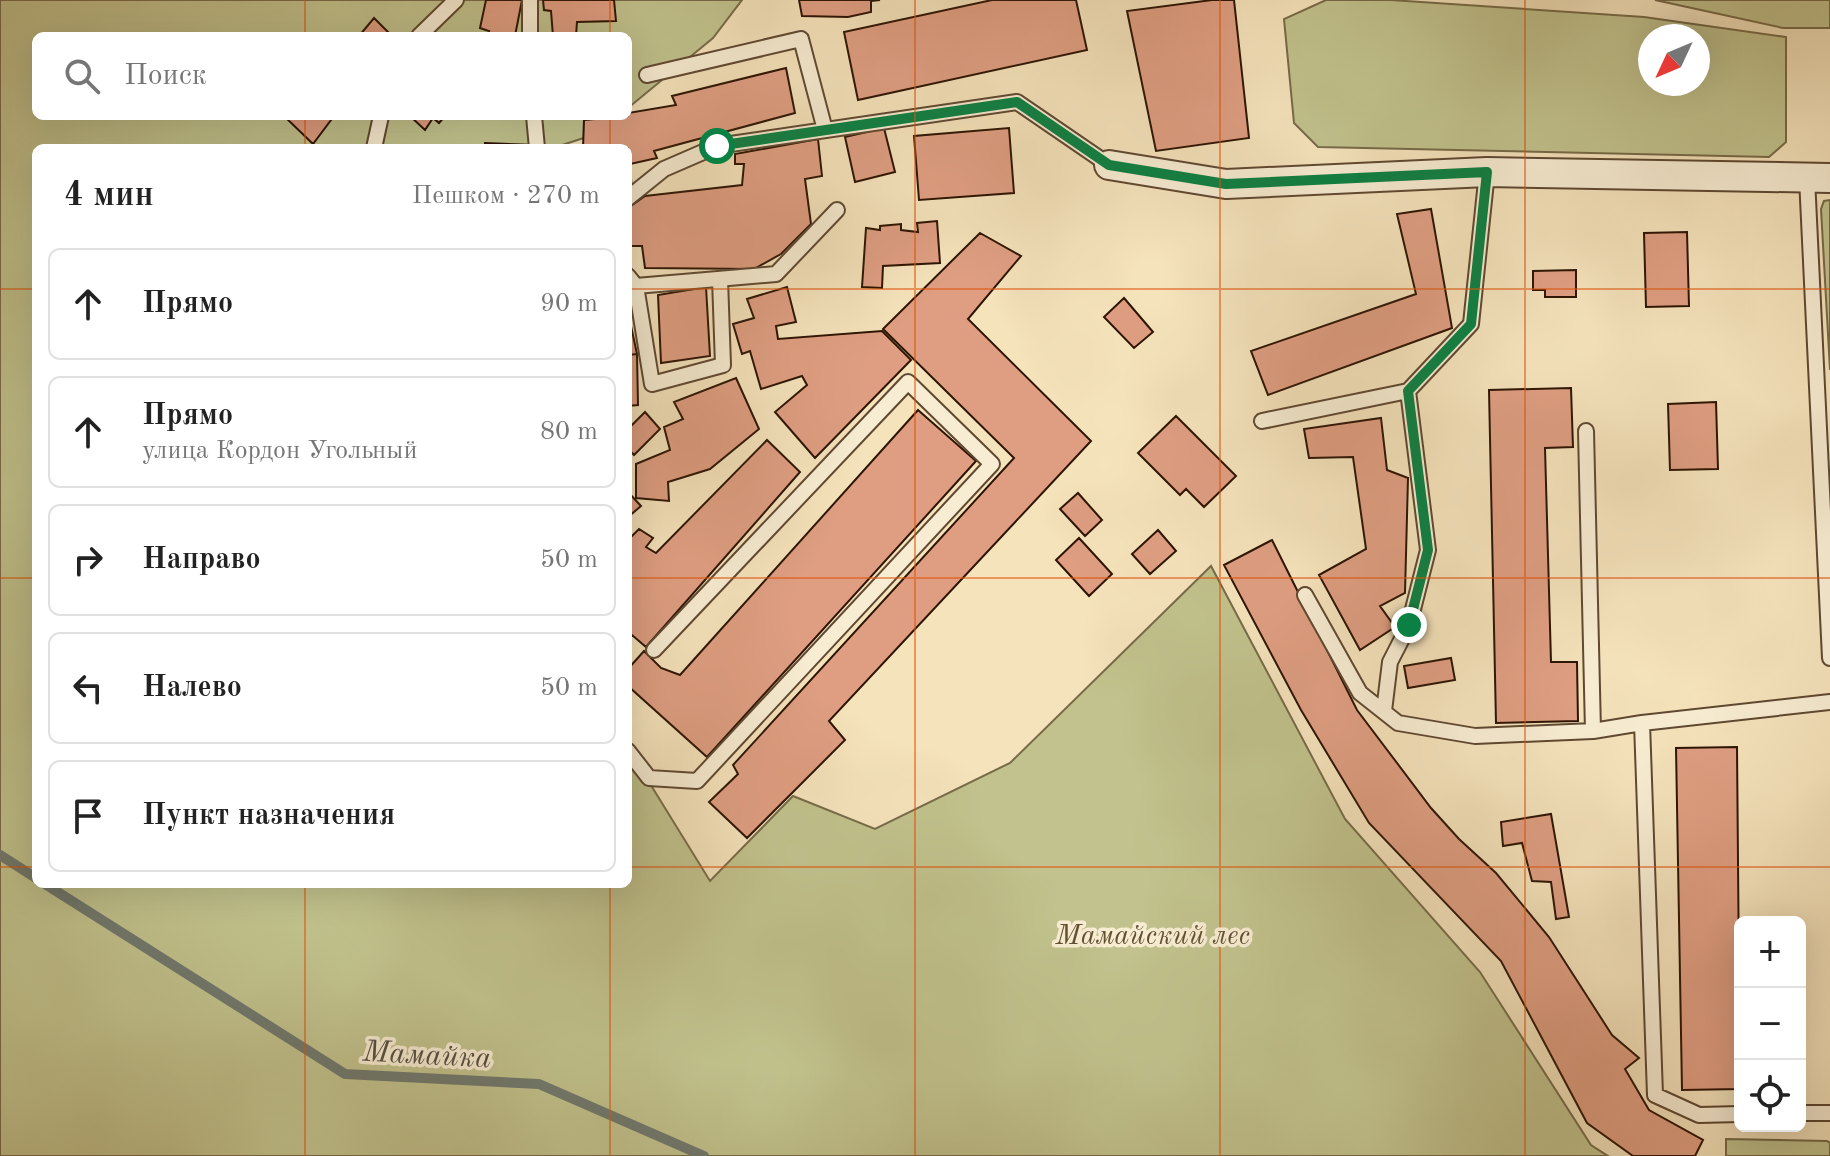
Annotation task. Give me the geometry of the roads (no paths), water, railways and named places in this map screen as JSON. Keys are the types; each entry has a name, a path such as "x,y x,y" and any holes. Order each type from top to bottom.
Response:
{"street":[{"path":"1109,165 1226,184 1487,172 1818,178"}],"lane":[{"path":"423,32 456,0"},
{"path":"530,0 530,32"},
{"path":"647,75 801,39 825,130"},
{"path":"632,195 664,169 717,146 1017,102 1109,165"},
{"path":"375,144 380,120"},
{"path":"534,120 537,144"},
{"path":"1262,421 1408,391 1471,324 1487,172"},
{"path":"1818,178 1830,658"},
{"path":"720,279 723,365 652,384 632,281 776,274 837,210"},
{"path":"632,756 649,778 697,781 992,464 908,382 654,650"},
{"path":"1384,711 1390,662 1409,625 1428,550 1408,391"},
{"path":"1586,431 1593,731"},
{"path":"1305,595 1360,693 1398,723 1475,736 1593,731 1830,702"},
{"path":"1642,723 1655,1095 1699,1115 1734,1114"},
{"path":"1806,1113 1830,1113"}],"waterway":[{"name":"Мамайка","path":"0,855 32,875"},
{"name":"Мамайка","path":"51,888 345,1074 539,1084 704,1156"}],"park label":[{"name":"Мамайский лес","path":"1153,934"}]}
